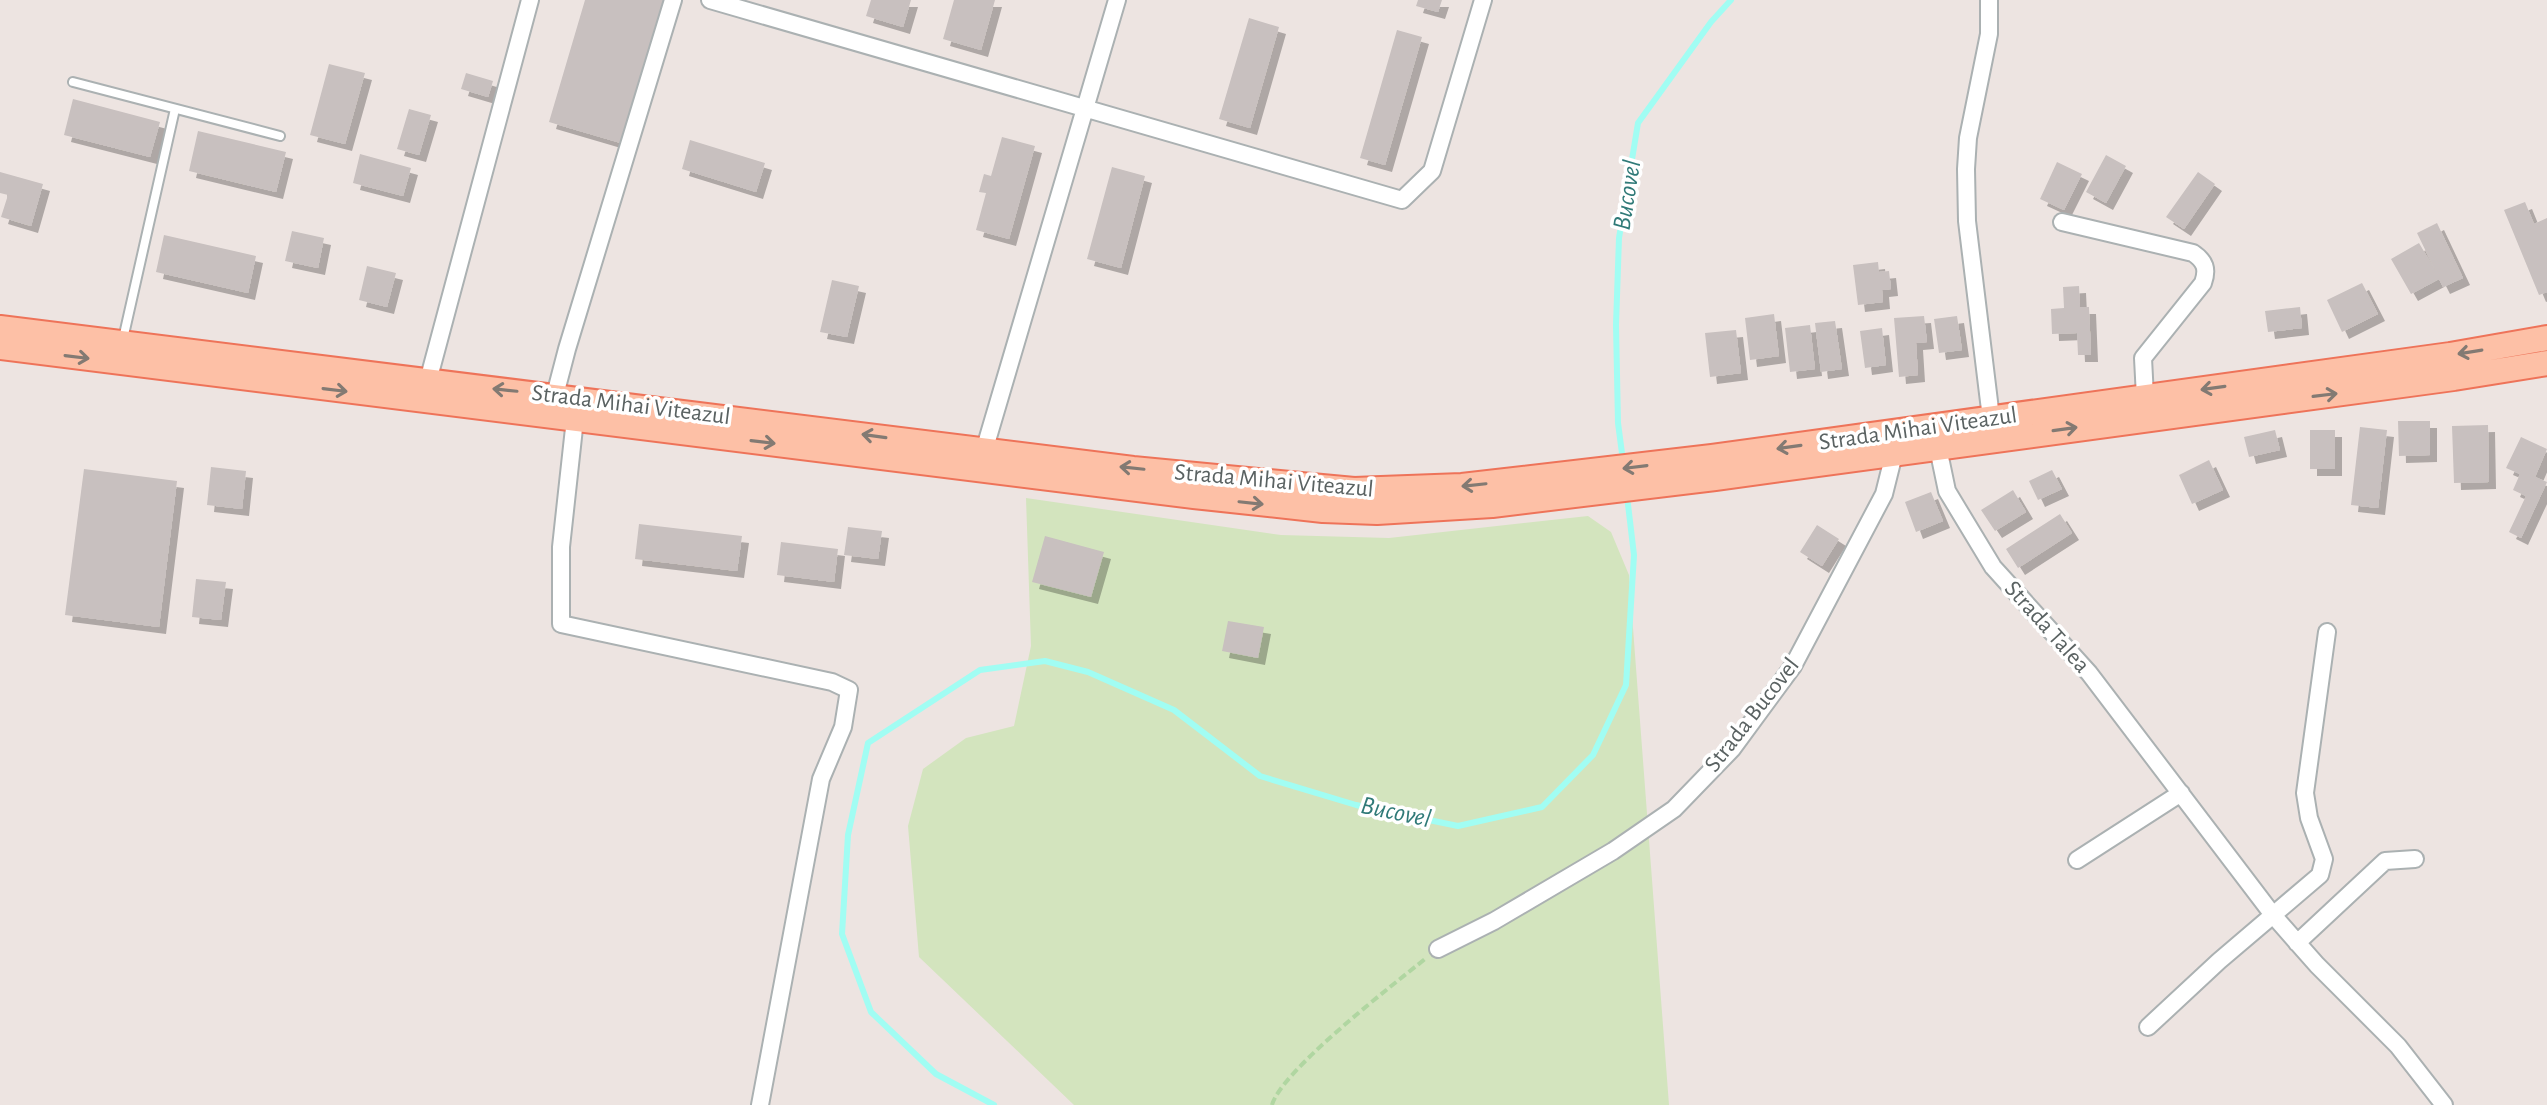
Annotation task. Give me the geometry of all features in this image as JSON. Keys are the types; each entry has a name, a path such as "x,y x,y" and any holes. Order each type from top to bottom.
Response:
{"main road":[{"name":"Strada Mihai Viteazul","path":"0,328 1196,475 1354,490 1555,487"},
{"name":"Strada Mihai Viteazul","path":"1713,468 1991,418 2450,355 2547,338"},
{"name":"Strada Mihai Viteazul","path":"0,347 1194,496 1323,510 1426,511 1555,487 1713,468 1894,454 2543,367"}],"street":[{"path":"428,381 530,0"},
{"path":"555,395 673,0"},
{"path":"710,0 1402,200 1432,171 1483,0"},
{"path":"984,451 1117,0"},
{"path":"1989,0 1989,34 1968,138 1966,169 1967,221 1991,418"},
{"path":"2062,222 2193,253 2205,263 2203,283 2143,358 2145,397"},
{"path":"575,419 561,547 561,624 832,682 849,690 843,727 821,779 760,1105"},
{"name":"Strada Talea","path":"1938,448 1947,491 1993,567 2089,673 2273,915 2398,1046 2444,1105"},
{"name":"Strada Bucovel","path":"1438,949 1494,921 1613,851 1674,809 1732,749 1793,666 1884,494 1894,454"},
{"path":"2148,1027 2320,875 2324,859 2309,818 2305,793 2327,632"},
{"path":"2077,860 2181,793"},
{"path":"2297,943 2385,861 2415,859"}],"lane":[{"path":"73,82 280,136"},
{"path":"122,343 175,109"}],"path":[{"path":"1272,1105 1275,1094 1309,1058 1438,949"}],"green space":[{"path":"1026,498 1281,535 1389,538 1588,516 1611,532 1629,575 1669,1105 1074,1105 919,957 908,826 923,769 966,738 1014,726 1031,646"}],"building":[{"path":"585,0 667,0 624,144 549,122"},
{"path":"871,0 911,0 903,27 866,16"},
{"path":"954,0 995,0 981,50 943,39"},
{"path":"1418,0 1442,0 1438,12 1416,6"},
{"path":"1249,18 1279,27 1250,128 1219,119"},
{"path":"1397,30 1422,37 1385,165 1360,158"},
{"path":"329,64 365,73 345,144 310,135"},
{"path":"466,73 493,81 488,97 461,89"},
{"path":"73,99 160,122 150,157 64,135"},
{"path":"409,109 431,115 419,155 397,149"},
{"path":"198,131 286,152 276,192 189,171"},
{"path":"1002,137 1035,146 1009,239 976,230 986,193 979,192 984,174 991,176"},
{"path":"690,140 765,163 756,192 682,169"},
{"path":"360,154 411,168 403,196 353,183"},
{"path":"2106,155 2126,166 2106,203 2086,192"},
{"path":"2057,162 2082,174 2064,210 2040,199"},
{"path":"1112,167 1145,176 1121,268 1087,259"},
{"path":"0,172 43,184 31,226 1,217 8,195 0,193"},
{"path":"2198,172 2215,184 2184,229 2166,217"},
{"path":"2525,202 2534,224 2547,218 2547,292 2539,295 2504,210"},
{"path":"2437,223 2463,278 2443,287 2439,279 2411,294 2391,259 2419,243 2435,270 2417,233"},
{"path":"292,231 324,238 318,268 285,261"},
{"path":"164,235 256,256 248,293 156,272"},
{"path":"1878,262 1879,272 1889,271 1891,289 1882,290 1883,302 1858,305 1853,265"},
{"path":"367,266 396,273 387,307 359,300"},
{"path":"832,280 859,286 847,337 820,332"},
{"path":"2362,283 2378,314 2342,332 2327,300"},
{"path":"2079,286 2080,307 2089,307 2091,355 2078,355 2077,333 2052,334 2051,309 2064,308 2063,287"},
{"path":"2300,307 2302,328 2268,332 2265,311"},
{"path":"1774,314 1779,356 1750,360 1745,318"},
{"path":"1924,316 1927,342 1916,343 1918,375 1899,377 1894,318"},
{"path":"1957,316 1962,350 1939,353 1934,319"},
{"path":"1835,321 1842,369 1821,372 1815,323"},
{"path":"1810,325 1815,369 1790,372 1785,328"},
{"path":"1882,328 1886,365 1865,368 1860,331"},
{"path":"1736,330 1741,373 1710,377 1705,333"},
{"path":"2398,421 2430,421 2430,455 2399,456"},
{"path":"2488,425 2489,482 2454,483 2452,426"},
{"path":"2360,427 2387,430 2378,508 2351,505"},
{"path":"2275,430 2280,450 2249,457 2244,437"},
{"path":"2310,430 2335,430 2335,469 2310,469"},
{"path":"2521,437 2547,449 2535,477 2547,482 2521,538 2509,532 2526,496 2513,490 2520,474 2506,468"},
{"path":"2209,460 2223,490 2192,504 2179,475"},
{"path":"211,467 246,471 242,509 207,505"},
{"path":"84,469 177,481 159,627 65,615"},
{"path":"2052,470 2062,489 2038,500 2029,481"},
{"path":"2013,490 2026,512 1995,531 1981,510"},
{"path":"1931,492 1943,521 1916,532 1905,502"},
{"path":"2060,514 2072,533 2018,568 2006,549"},
{"path":"639,524 742,536 737,571 635,559"},
{"path":"1817,525 1839,539 1822,566 1800,552"},
{"path":"848,527 882,531 878,559 844,555"},
{"path":"1045,536 1104,552 1091,597 1032,582"},
{"path":"781,542 838,549 834,582 777,575"},
{"path":"196,579 226,582 221,620 192,617"},
{"path":"1228,621 1264,627 1258,658 1222,651"}],"waterway":[{"name":"Bucovel","path":"1623,461 1618,423 1616,325 1619,238 1638,123 1711,22 1731,0"},
{"name":"Bucovel","path":"994,1105 936,1074 871,1012 842,934 848,835 868,743 980,670 1045,661 1088,672 1174,710 1260,776 1356,805 1458,826 1542,807 1593,755 1626,685 1634,555 1627,496"}]}
